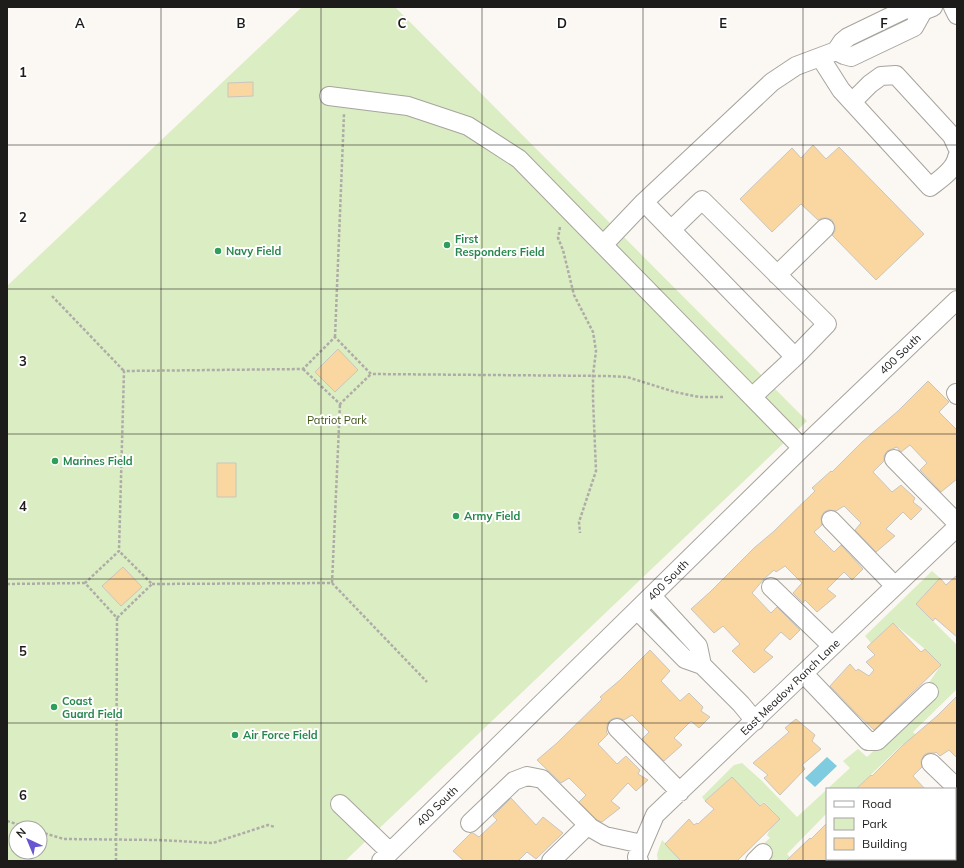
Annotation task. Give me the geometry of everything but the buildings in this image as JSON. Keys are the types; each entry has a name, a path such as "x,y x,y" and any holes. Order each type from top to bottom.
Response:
{"street":[{"path":"953,7 957,15"},
{"path":"603,245 644,202 772,82 796,66 828,54 851,56 914,27 928,9"},
{"path":"828,54 841,90 930,187 947,174 957,161 957,157"},
{"path":"852,102 870,84 881,76 896,75 952,136 957,147"},
{"path":"329,96 408,106 468,126 519,159 802,448"},
{"path":"671,230 702,200 827,324 795,357 752,397"},
{"path":"644,202 795,357"},
{"path":"778,275 825,228"},
{"name":"400 South","path":"385,857 802,448 957,300"},
{"path":"894,459 957,523"},
{"path":"831,520 895,586"},
{"name":"East Meadow Ranch Lane","path":"639,854 655,815 957,527"},
{"path":"771,587 832,646"},
{"path":"652,596 698,646 702,665"},
{"path":"637,610 685,659 702,665 741,704 755,721"},
{"path":"804,674 868,741 878,741 929,692"},
{"path":"617,728 680,792"},
{"path":"931,763 957,788"},
{"path":"470,823 514,782 527,776 542,779 588,825 639,854"},
{"path":"340,804 385,857"},
{"path":"551,861 588,825"}],"path":[{"path":"124,372 303,369 335,337 344,112"},
{"path":"560,227 558,238 563,250 574,295 593,332 596,351 593,375 596,471 579,522 580,532"},
{"path":"7,584 85,583 119,551 124,372 52,296"},
{"path":"335,337 371,374"},
{"path":"303,369 340,404"},
{"path":"427,682 332,583 340,404 371,374 593,375 627,377 675,392 700,397 723,397"},
{"path":"119,551 152,584"},
{"path":"85,583 117,618 116,861"},
{"path":"117,618 152,584 332,583"},
{"path":"48,834 64,839 182,840 213,843 268,825 275,828"}],"green space":[{"name":"Patriot Park","path":"302,7 395,7 807,421 345,861 7,861 7,286"},
{"path":"932,571 940,578 916,604 957,645 957,689 913,732 931,752 921,761 903,744 857,788 828,788 850,768 843,761 858,749 867,757 933,694 926,687 941,665 925,649 893,623 871,643 865,636"},
{"path":"742,763 797,817 826,790 826,814 787,854 793,861 758,861 761,846 770,838 767,835 770,829 780,819 764,802 759,806 732,777 705,801 702,797 734,765"},
{"path":"662,840 683,861 658,861 657,854"}],"water":[{"path":"827,757 837,766 815,787 805,778"}],"place":[{"name":"First Responders Field","path":"447,245"},
{"name":"Navy Field","path":"218,251"},
{"name":"Marines Field","path":"55,461"},
{"name":"Army Field","path":"456,516"},
{"name":"Coast Guard Field","path":"54,707"},
{"name":"Air Force Field","path":"235,735"}]}
